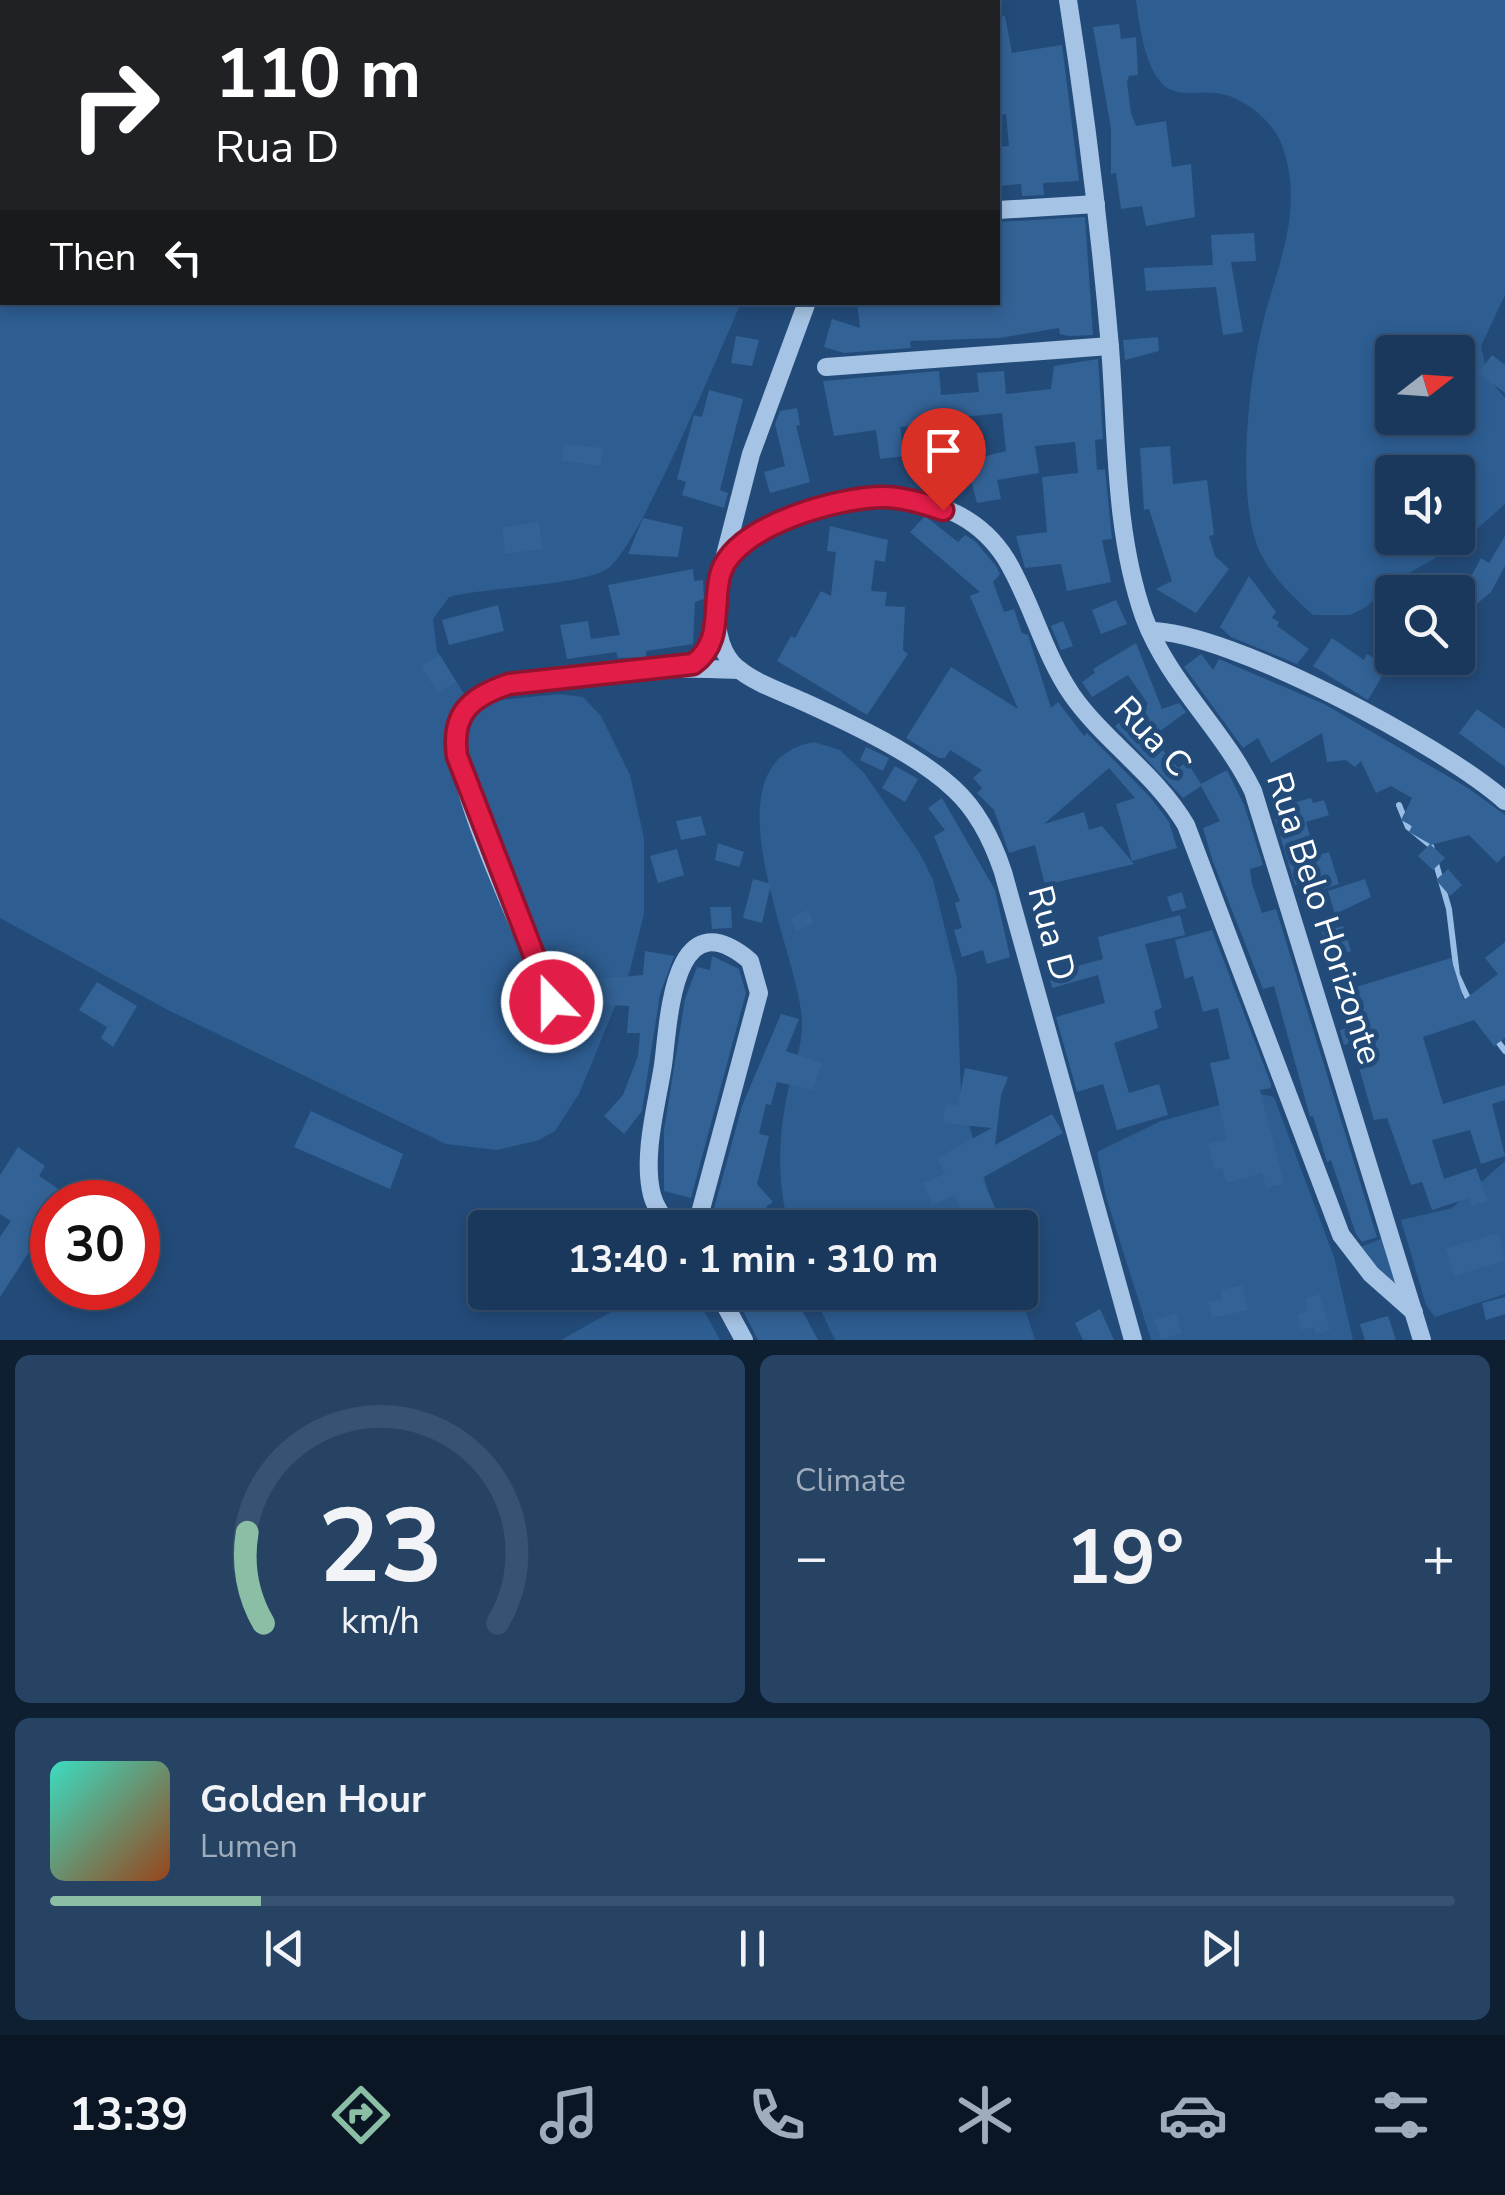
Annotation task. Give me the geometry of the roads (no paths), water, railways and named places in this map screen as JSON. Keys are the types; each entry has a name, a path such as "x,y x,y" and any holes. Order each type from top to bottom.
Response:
{"street":[{"name":"Rua Belo Horizonte","path":"1068,0 1096,204 1122,514 1133,578 1150,631 1253,790 1422,1340"},
{"path":"1000,210 1096,204"},
{"path":"685,667 708,650 739,497 807,305"},
{"path":"826,367 1110,346"},
{"path":"739,497 746,525 761,531"},
{"name":"Rua C","path":"722,568 732,554 761,531 832,504 886,497 943,510 997,546 1071,694 1157,784 1186,825 1341,1236 1371,1274 1414,1312"},
{"path":"717,604 720,640 740,670"},
{"path":"1150,631 1198,637 1328,693 1478,779 1505,802"},
{"name":"Rua D","path":"552,1002 472,804 457,756 457,720 474,700 509,684 685,667 740,670 827,712 938,776 982,825 1003,872 1134,1340"},
{"path":"660,1210 650,1192 666,1014 687,956 696,948 720,945 750,961 759,992 701,1210"},
{"path":"728,1310 744,1340"}],"waterway":[{"path":"1399,805 1408,827 1431,846 1449,909 1457,975 1471,1005"},
{"path":"1496,1039 1505,1051"}]}
